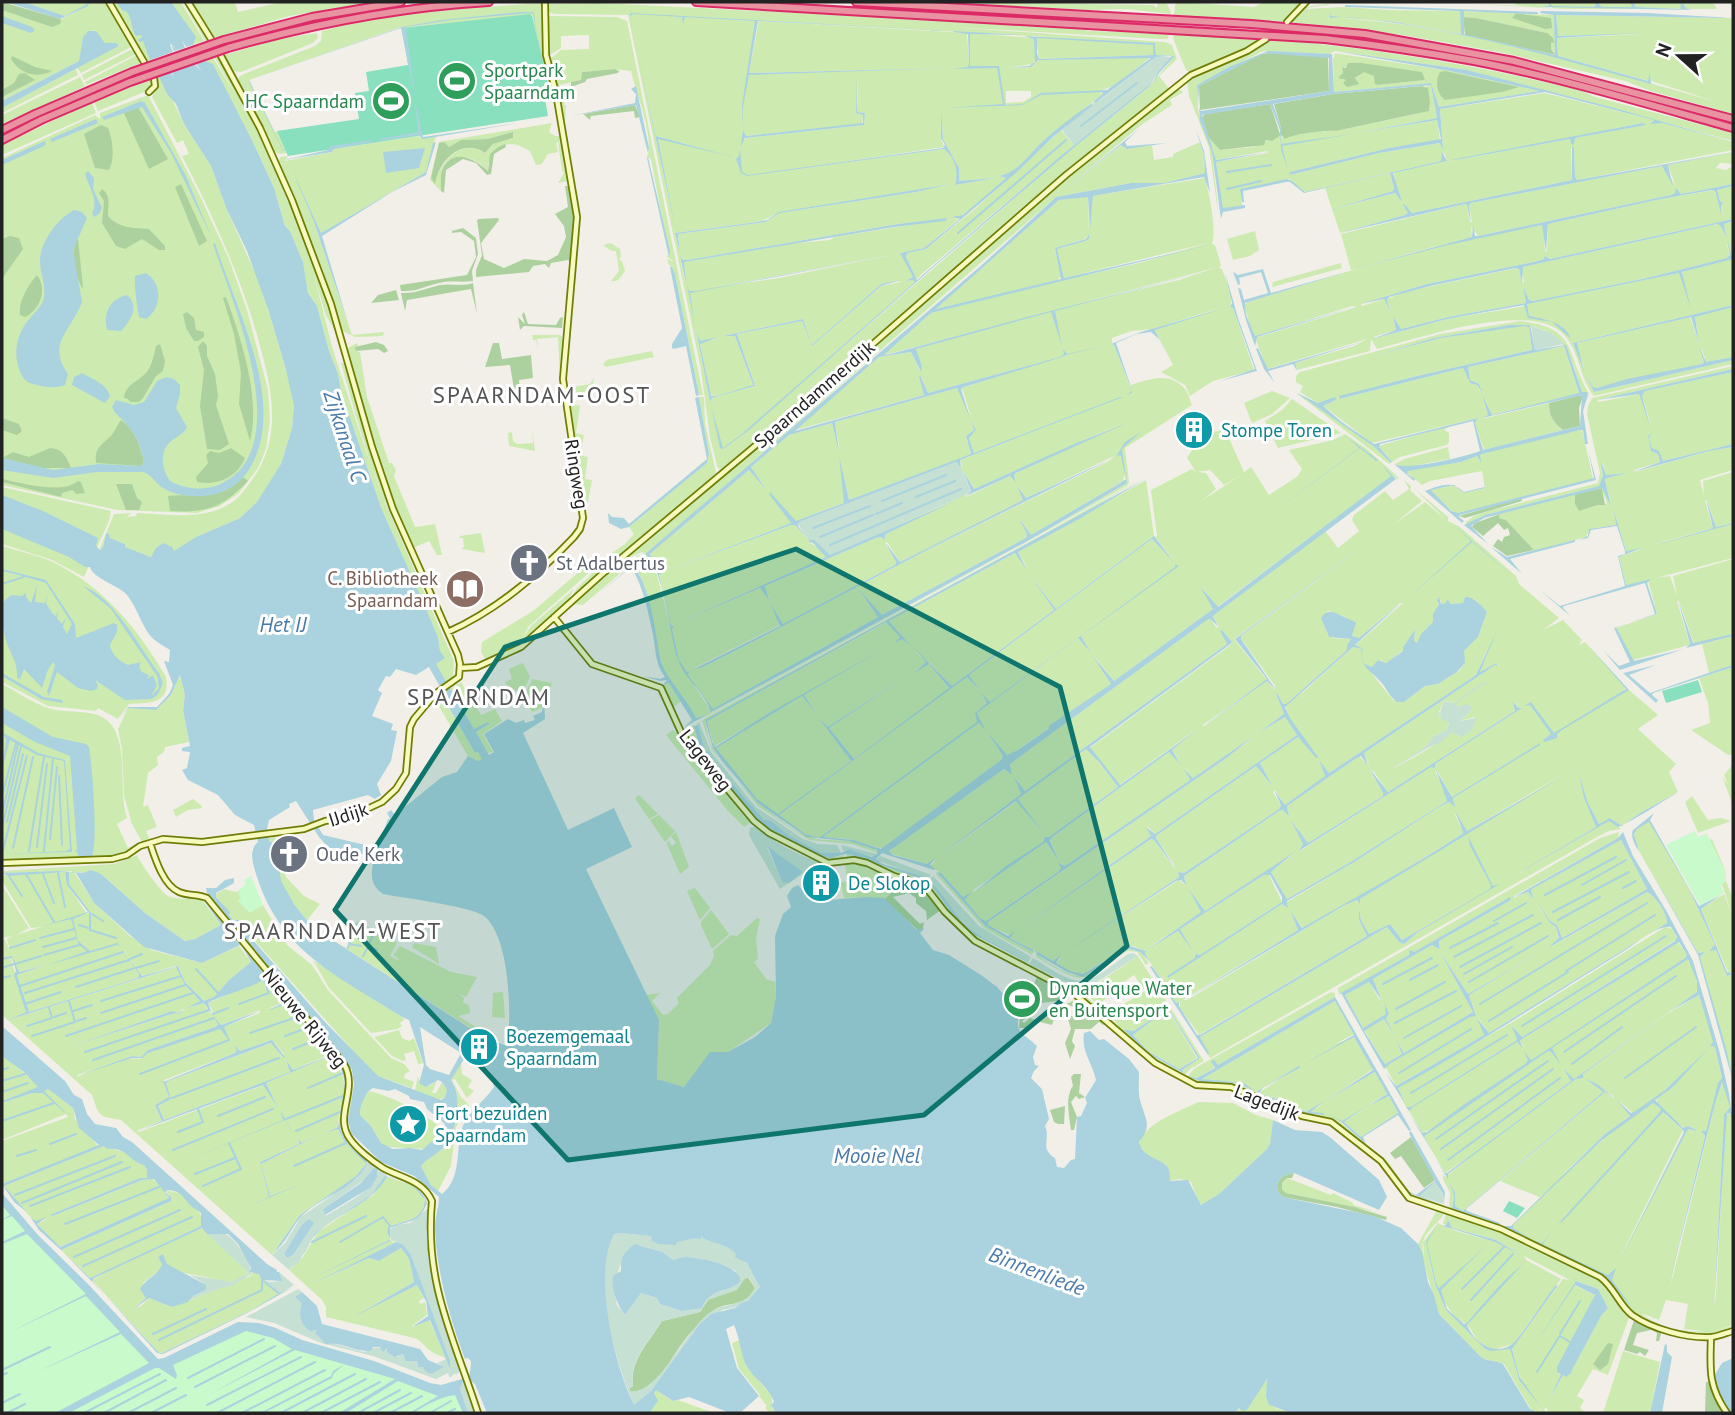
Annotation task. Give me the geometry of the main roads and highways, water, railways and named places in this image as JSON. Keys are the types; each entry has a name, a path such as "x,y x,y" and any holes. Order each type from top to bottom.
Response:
{"highway":[{"path":"2,130 132,72 224,40 312,18 401,2"},
{"path":"2,140 41,120 130,82 228,48 351,19 413,9 489,2"},
{"path":"696,2 1325,38 1475,61 1733,128"},
{"path":"856,2 1251,24 1365,34 1514,61 1733,118"}],"water":[{"path":"6,2 24,2 65,16 89,3 88,6 60,19"},
{"path":"116,2 171,2 196,37 193,45 150,60 143,41 138,40 141,35 136,36 127,12"},
{"path":"1549,2 1553,6 1593,7 1597,2 1602,7 1632,7 1630,2 1633,2 1636,7 1681,9 1682,2 1687,9 1692,10 1540,7 1549,6"},
{"path":"1345,5 1538,12 1528,14 1464,11 1464,34 1555,55 1554,15 1540,13 1541,11 1733,18 1556,15 1558,36 1642,33 1557,38 1558,56 1648,81 1650,73 1651,84 1487,41 1371,20 1461,34 1460,11"},
{"path":"533,12 551,91 538,42 533,14 530,13 406,27 415,97 401,28 249,80 402,27 442,20"},
{"path":"630,13 950,31 758,21 749,73 949,68 749,75 743,107 743,127 742,105 755,21 685,17 683,24 682,17 632,14 630,17"},
{"path":"2,16 35,30 31,33 2,23"},
{"path":"88,31 96,31 105,43 117,43 119,46 2,108 2,101 79,61 83,37"},
{"path":"953,32 1021,35 970,34 970,66 999,66 1005,105 1023,104 1041,93 1107,90 1151,58 1038,60 1031,67 1005,68 1029,66 1035,62 1034,39 1024,36 1155,43 1156,55 1175,56 1153,84 1157,73 1172,56 1156,57 1095,103 1102,92 1041,95 1022,105 945,108 1003,104 997,68 952,69 968,67 969,64 968,34","holes":["1037,38 1153,45 1153,55 1039,59 1037,53"]},
{"path":"1268,51 1332,54 1334,92 1431,83 1439,107 1540,91 1450,71 1335,51 1467,70 1618,109 1733,142 1662,123 1650,124 1654,120 1545,92 1440,109 1443,150 1440,143 1379,153 1290,175 1290,172 1389,148 1441,139 1437,120 1357,133 1437,118 1431,85 1333,94 1273,104 1281,128 1281,144 1352,134 1282,146 1288,170 1281,150 1280,130 1270,104 1202,115 1216,160 1268,152 1216,162 1223,208 1245,205 1245,208 1223,212 1221,219 1212,152 1200,121 1199,108 1201,111 1329,91 1329,58 1265,53 1199,86 1198,105 1197,85 1229,67"},
{"path":"638,55 656,136 733,157 658,139 675,228"},
{"path":"205,61 213,64 252,140 274,188 285,226 290,231 303,262 308,293 317,306 338,374 344,408 348,412 382,510 438,637 440,651 445,658 436,664 474,729 488,722 489,724 476,732 489,755 494,752 484,734 508,719 516,723 535,720 533,716 542,712 544,699 545,719 523,733 568,830 614,808 632,847 586,869 659,1020 657,1079 684,1087 710,1052 728,1052 755,1037 771,1023 776,996 775,936 783,914 791,907 787,896 792,888 798,885 814,901 884,898 917,930 924,929 920,933 933,950 949,955 981,975 997,987 1016,1008 1014,1011 1019,1016 1020,1031 1037,1046 1033,1057 1035,1065 1039,1066 1031,1078 1042,1089 1049,1119 1045,1126 1046,1147 1055,1158 1057,1167 1064,1168 1075,1159 1077,1117 1081,1116 1087,1103 1085,1098 1096,1080 1083,1040 1084,1033 1090,1031 1129,1059 1139,1072 1139,1097 1147,1126 1139,1142 1145,1153 1166,1166 1170,1181 1188,1180 1201,1205 1219,1194 1267,1149 1273,1120 1295,1130 1322,1132 1379,1180 1387,1197 1379,1210 1294,1173 1278,1182 1279,1193 1283,1197 1374,1216 1401,1228 1418,1244 1422,1252 1428,1282 1439,1314 1482,1358 1503,1364 1530,1409 1537,1413 1291,1413 1269,1405 1266,1397 1267,1379 1247,1410 1242,1411 1239,1408 1235,1413 776,1413 771,1405 774,1402 772,1397 746,1365 734,1325 726,1329 737,1368 759,1396 740,1413 730,1413 689,1397 673,1401 656,1390 654,1393 658,1401 649,1413 487,1413 475,1384 470,1380 463,1382 460,1389 468,1413 463,1413 455,1395 438,1399 409,1413 438,1396 398,1381 346,1413 339,1413 395,1379 295,1350 210,1394 292,1349 273,1338 246,1331 173,1365 176,1379 155,1368 69,1413 55,1413 149,1363 121,1334 37,1372 120,1332 86,1296 8,1333 86,1294 27,1234 2,1244 25,1231 12,1216 2,1220 10,1215 2,1205 2,1193 38,1235 158,1359 238,1322 259,1323 276,1328 302,1340 374,1361 430,1383 441,1385 469,1377 471,1365 468,1358 465,1359 459,1344 441,1279 435,1230 439,1197 414,1176 381,1162 351,1133 348,1120 354,1085 352,1070 207,893 206,888 216,888 225,880 234,878 234,883 216,893 216,897 230,912 233,920 240,920 253,940 325,1022 378,1076 441,1100 447,1090 442,1082 438,1080 426,1087 419,1083 424,1065 409,1020 335,975 297,944 281,925 268,903 254,868 252,853 258,842 254,825 235,815 218,795 188,780 182,770 187,768 190,752 182,751 182,748 190,746 183,710 185,695 180,675 171,695 156,710 128,708 120,720 128,707 157,707 173,685 164,661 169,662 170,650 151,637 125,593 95,574 90,567 2,529 2,495 43,511 98,538 96,546 100,550 106,534 109,533 110,538 125,544 125,547 151,557 163,543 174,551 196,537 240,518 257,502 281,464 292,428 294,406 269,312 211,166 184,124 155,68","holes":["429,667 443,692 441,694 475,753 478,752 482,759 478,761 468,756 457,772 442,777 395,815 391,810 387,813 390,819 379,843 375,843 374,847 323,835 314,820 313,810 368,795 375,799 381,795 377,784 391,761 397,731 391,730 393,724 372,716 382,693 378,690 386,676 390,677 396,669 416,675","296,801 319,837 333,853 365,854 368,850 375,852 373,880 383,894 451,906 484,916 493,926 504,958 509,997 507,1046 487,1039 312,927 281,881 276,844 269,841 269,820 290,807 289,804","420,1027 461,1053 449,1075 426,1065","466,1056 484,1068 494,1087 463,1126 455,1173 442,1194 431,1185 421,1166 443,1147 454,1129 458,1112 455,1087 451,1080","373,1088 389,1091 395,1089 410,1099 424,1102 427,1109 445,1124 437,1137 422,1150 393,1149 381,1143 371,1126 360,1115 368,1092","614,1234 650,1236 650,1240 659,1244 676,1245 677,1242 701,1239 701,1236 727,1247 736,1254 735,1257 747,1263 760,1287 748,1301 735,1308 711,1314 700,1324 651,1391 634,1405 620,1368 609,1320 605,1272"]},
{"path":"857,75 857,112 865,113 864,125 745,138 740,147 743,130 746,136 863,123 863,115 856,113"},
{"path":"249,80 283,150 294,147 283,151"},
{"path":"636,86 648,153 636,105 570,116 635,103 636,94 631,89"},
{"path":"1148,86 938,263 749,430 723,449 720,448 711,406 723,448 915,282 905,281 913,277 900,253 924,248 960,219 952,217 963,215 1006,178 999,176 1018,167 1042,142 1091,104 1092,106 1054,136 1017,172 926,249 907,253 906,257 917,280 1063,154"},
{"path":"141,101 145,103 185,174 212,238 171,153 142,107 104,120 102,117"},
{"path":"415,101 423,137 519,123 423,139 418,135 377,141 418,132"},
{"path":"941,107 943,139 959,168 959,181 995,178 955,185 955,166 944,149 747,176 741,173 736,159 740,149 742,172 748,175 943,148 945,145 941,138"},
{"path":"96,119 98,123 52,142 50,139"},
{"path":"1643,123 1646,125 1575,138 1572,145 1570,139 1450,160"},
{"path":"1139,129 1125,142 1127,146 1167,143 1127,149 1121,145 1060,193"},
{"path":"1196,130 1204,151 1210,193 1204,177 1093,196 1090,231 1088,197 1059,200 936,309 1061,279 1055,248 1086,239 1089,234 1089,239 1085,241 1057,249 1064,278 1209,245 931,313 884,355 1215,269 1055,311 1062,346 1051,312 916,349 922,366 921,372 911,352 879,357 795,431 924,395 920,375 928,393 1060,357 1064,354 1063,349 1067,354 1107,345 964,387 961,389 970,418 957,388 835,422 839,452 832,423 789,435 751,467 767,491 749,470 650,554 658,572 662,573 659,575 671,625 674,626 672,629 679,660 713,709 878,617 859,590 882,615 1026,538 1027,534 1018,517 1031,535 1120,483 1126,479 1121,456 1117,455 1125,442 1141,432 1122,449 1127,483 1033,538 711,712 680,665 657,572 645,554 983,264 1056,197 1131,183 1164,183 1205,173 1204,155"},
{"path":"372,140 334,149 332,152 284,160 328,150 331,146"},
{"path":"45,141 44,146 2,165 2,160"},
{"path":"436,142 426,175 392,192 322,236 348,323 314,222 291,167 321,233 426,172 433,143"},
{"path":"1572,147 1577,180 1733,152 1668,165 1673,186 1662,166 1471,203 1471,223 1465,204 1340,233 1405,215 1408,213 1404,204 1412,213 1572,180"},
{"path":"425,148 419,168 386,173 383,152"},
{"path":"1442,152 1447,161 1393,173 1402,202 1395,193 1332,209 1393,191 1390,173 1304,193 1286,182 1243,191 1242,202 1240,189 1287,179 1305,192 1441,161"},
{"path":"647,158 670,251 669,257"},
{"path":"88,171 94,178 93,189 102,208 94,217 94,199 85,174"},
{"path":"951,184 780,213 765,222 678,234 680,253 675,233 757,222 767,220 779,212"},
{"path":"1733,184 1717,190 1723,203 1722,217 1715,191 1712,190 1548,224 1546,252 1542,225 1350,270 1472,237 1473,226 1475,236 1478,236 1671,195 1676,188 1681,194"},
{"path":"74,210 82,212 87,218 73,250 82,302 60,345 62,363 68,374 65,385 45,387 30,383 23,377 17,362 17,342 22,330 43,301 40,263 42,248 56,225"},
{"path":"948,218 945,221 684,262 686,283 680,256 687,260"},
{"path":"1733,219 1724,224 1726,238 1721,226 1717,224 1523,267 1522,284 1519,269 1515,268 1389,297 1387,300 1391,313 1384,299 1361,304 1423,285 1538,261 1545,256 1550,259"},
{"path":"1727,240 1733,259 1682,272 1691,309 1679,273 1527,304 1529,316 1552,322 1528,318 1524,305 1447,319 1372,339 1396,330 1393,316 1401,329 1448,317 1526,303 1523,286 1529,300 1533,301 1647,278 1730,255"},
{"path":"215,243 246,328 262,390 263,420 259,448 246,474 228,489 213,495 197,496 169,491 143,472 97,472 53,478 2,470 2,458 53,470 99,464 141,466 144,462 136,437 112,407 116,400 134,405 144,402 157,381 166,377 174,379 180,385 176,408 187,427 164,451 165,471 170,481 190,488 212,487 226,481 246,462 255,436 257,405 253,372 234,304 213,244"},
{"path":"897,254 690,293 695,327 687,285 689,291 696,291"},
{"path":"670,267 675,274 699,395 696,396 686,346 672,348 682,328"},
{"path":"1263,269 1271,293 1346,272 1245,303 1246,315 1255,336 1357,306 1257,337 1255,346 1238,288 1241,289 1244,300 1268,293 1261,272 1239,278 1238,285 1233,272 1238,275"},
{"path":"1225,272 1257,371 1220,381 1255,369 1233,308 1230,307 1232,303"},
{"path":"146,273 158,289 158,303 146,319 139,317 135,276"},
{"path":"901,280 881,286 812,346 802,321 737,334 755,386 712,398 710,402 696,330 700,341 719,337 700,344 711,396 717,396 753,385 735,336 723,336 803,319 813,344 881,284"},
{"path":"127,295 133,304 131,318 121,331 107,330 109,308 116,300"},
{"path":"1733,305 1695,317 1699,343 1691,317 1577,343 1584,371 1573,343"},
{"path":"1227,307 1155,330 1169,359 1159,339 1151,332 1137,334 1116,343 1132,391 1114,345 1111,344 1141,332"},
{"path":"1552,322 1560,325 1571,339"},
{"path":"1509,325 1530,325 1535,350 1566,345 1582,392 1587,392 1588,395 1583,411 1588,444 1585,444 1583,430 1580,430 1480,455 1481,463 1477,456 1461,462 1408,471 1407,474 1415,479 1414,481 1394,464 1423,465 1480,451 1473,421 1380,444 1379,447 1391,463 1373,446 1297,393 1318,403 1335,397 1336,400 1323,406 1374,444 1478,418 1475,423 1483,450 1580,426 1582,395 1482,418 1488,415 1482,395 1492,415 1579,393 1564,346 1468,367 1470,380 1479,384 1482,393 1477,385 1470,383 1463,368 1339,399 1339,396 1417,376 1532,350 1529,327 1524,326 1441,338 1377,355 1434,338"},
{"path":"1368,340 1295,363 1297,371 1293,364 1268,371 1275,383 1264,369 1256,349 1258,348 1268,369"},
{"path":"1699,346 1706,362 1733,357 1733,360 1594,392 1585,374 1593,387 1597,388 1702,364 1704,362"},
{"path":"1733,369 1733,372 1645,391 1642,396 1651,429 1639,394 1597,400"},
{"path":"82,373 106,388 110,396 105,403 72,385 74,377"},
{"path":"699,397 709,454 707,463 629,527 621,529 609,523 608,513 612,517 624,518 629,524 707,459 695,398"},
{"path":"1123,397 960,460 961,468 956,462 799,522 798,526 807,538 795,525 791,525 664,572 791,523 770,492 796,521 844,503 839,455 849,500 971,454 966,436 974,430 971,420 976,430 969,438 974,453"},
{"path":"1129,422 1016,473 1016,482 1010,476 966,496 971,491 963,471 974,489"},
{"path":"1652,433 1649,438 1652,448 1659,451 1663,461 1733,444 1733,447 1633,472 1660,462 1658,454 1651,451 1648,436"},
{"path":"1347,437 1378,460 1360,448 1263,520 1359,448"},
{"path":"1588,450 1596,480 1460,515 1464,521 1462,523 1425,491 1452,485 1431,490 1451,511 1458,513 1594,478"},
{"path":"1115,457 929,549 703,667 692,670 780,626 770,603 783,624 895,565 896,562 885,542 900,562 1023,500 1017,485 1026,498"},
{"path":"1601,461 1606,475 1627,473 1605,480 1611,506 1602,488 1484,518 1471,526 1488,544 1464,525 1485,515 1599,486 1603,476"},
{"path":"1381,464 1396,479 1214,615 1219,627 1210,619 1207,620 1010,764 1012,775 1004,769 889,851 893,855 927,864 935,858 930,865 934,870 882,853 876,859 883,864 924,877 927,879 925,880 851,855 831,858 802,848 762,825 701,752 694,726 698,725 705,751 709,752 715,764 763,819 771,821 788,835 822,853 841,853 849,849 871,857 877,854 877,850 849,841 807,837 758,803 713,748 705,720 1145,479 1018,552 1027,570 1015,553 889,621 911,646 902,639 893,644 900,637 886,622 707,721 715,747 769,713 890,645 804,695 817,714 802,696 716,748 757,799 778,814 851,761 818,717 828,727 911,673 829,728 854,759 949,688 929,664 914,673 926,662 914,648 952,686 1054,610 1029,574 1056,609 1154,536 1174,562 1152,539 969,675 979,690 967,677 779,815 805,834 819,838 977,722 975,713 987,703 981,693 990,702 1175,567 1175,564 1179,566 1081,636 1091,653 1078,638 977,713 985,730 979,723 823,837 853,840 881,849 1001,760 1003,756 987,732 1007,755 1018,750 1111,684 1092,655 1114,681 1213,609 1200,586 1218,607 1391,476"},
{"path":"963,497 886,534 884,540 881,537 876,538 765,586 769,600 760,588 677,623 826,557 810,540 814,540 830,555"},
{"path":"1706,499 1716,527 1733,524 1649,547 1713,528"},
{"path":"1614,511 1626,551 1642,548 1619,557 1626,585 1651,579 1647,583 1657,614 1629,623 1655,614 1645,583 1564,606 1570,616 1540,590 1560,606 1625,586 1618,556 1625,554 1625,551 1617,526 1591,530 1588,538 1579,540 1588,536 1589,529 1616,525"},
{"path":"1450,522 1515,578 1472,542 1406,600 1471,541"},
{"path":"1387,528 1241,636 1276,690 1267,681 1201,728 1267,679 1235,639"},
{"path":"1575,540 1510,559 1522,574 1491,547 1507,557"},
{"path":"643,556 634,566 649,600 663,667 696,718 706,715 683,728 692,720 669,683 663,685 667,680 660,681 643,676 660,679 665,677 658,662 642,592 631,567 597,595"},
{"path":"2,569 46,580 75,624 76,638 114,623 117,625 117,632 110,645 112,651 128,665 141,662 139,667 149,675 147,679 153,675 157,686 151,696 159,688 157,676 111,609 83,586 95,592 116,612 159,673 163,683 158,694 152,699 125,700 95,680 97,689 91,691 78,688 57,672 49,696 47,692 55,665 53,662 42,688 24,669 20,679 17,678 15,663 4,632 3,602 11,595 22,596 26,592 31,603 37,585 35,602 45,603 48,594 46,603 52,613 56,616 59,609 57,618 62,624 66,617 63,627 67,634 72,624 46,583 26,577 2,585 23,576"},
{"path":"1439,597 1441,604 1448,599 1450,604 1463,603 1465,597 1472,598 1487,612 1478,637 1464,651 1465,663 1457,672 1438,684 1425,686 1404,702 1397,702 1392,698 1364,665 1362,659 1364,664 1372,667 1378,660 1386,663 1403,651 1415,630 1414,641 1417,643 1421,634 1433,622"},
{"path":"1678,600 1693,643 1733,636 1686,648 1690,644"},
{"path":"1403,601 1355,645 1363,649 1361,656 1362,649 1353,647 1285,707 1318,757 1316,758 1298,737 1260,763 1273,787 1256,766 1157,835 1156,838 1176,869 1151,839 1018,930 1151,836 1146,827 1155,834 1297,735 1285,717 1258,733 1284,714 1277,693 1283,704 1286,704 1347,650 1351,639 1329,637 1321,618 1325,614 1332,612 1354,621 1356,623 1352,636 1359,638"},
{"path":"1616,627 1634,661 1684,649 1620,670 1603,650 1619,666 1630,662 1614,628"},
{"path":"1497,630 1480,672 1496,663 1498,666 1495,665 1364,753 1368,766 1361,756 1355,759 1287,806 1289,817 1283,810 1279,811 1184,876 1186,885 1181,880 1176,881 1063,954 1179,877 1178,872 1184,873 1279,809 1281,805 1274,790 1285,805 1325,776 1319,760 1329,773 1476,675"},
{"path":"1220,631 1232,642 1229,645 1090,747 1120,785 1198,729 1172,750 1181,765 1169,752 1051,838 1059,861 1046,842 974,892 1006,866 1043,842 1045,837 1049,837 1118,787 1086,749 1018,799 1044,834 1016,801 938,857 1021,794 1014,777 1025,791 1227,644"},
{"path":"1587,644 1629,690 1562,730 1557,734 1557,738 1544,742 1551,734 1530,705 1524,706 1531,702 1554,733 1626,689"},
{"path":"1656,665 1629,675 1650,693 1733,667 1653,693 1658,700 1656,703 1623,673"},
{"path":"2,673 44,697 62,700 63,703 41,699 2,676"},
{"path":"1513,701 1518,708 1522,708 1435,764 1435,768 1431,767 1299,851 1303,844 1290,819 1308,843 1383,796 1369,768 1388,792 1515,711"},
{"path":"2,707 53,737 89,747 95,823 91,858 79,858 75,852 77,849 70,756 35,742 2,723"},
{"path":"2,732 38,753 65,760 72,852 2,854 70,849 64,761 37,755 10,740 2,769 6,740"},
{"path":"1254,736 1228,757 988,922 988,925 1008,936 1015,931 1010,938 1033,952 985,926 937,872 963,897 971,892 965,900 980,918 986,921 1058,872 1061,868 1059,863 1065,866 1189,781 1183,768 1193,778"},
{"path":"1540,743 1453,798 1455,807 1449,802 1439,807 1356,861 1287,901 1288,908 1282,904 1168,978 1167,976 1195,958 1195,954 1200,955 1282,902 1270,875 1264,875 1180,929 1193,951 1178,931 1148,949 1201,912 1188,888 1205,911 1296,851 1271,872 1287,899 1447,801 1436,770 1452,797"},
{"path":"1578,771 1588,803 1599,824 1610,818 1621,826 1609,821 1503,882 1596,827 1584,798"},
{"path":"1565,775 1360,899 1360,904 1357,900 1345,905 1183,1001 1298,930 1290,910 1302,928 1462,834 1455,811 1467,831"},
{"path":"1678,792 1647,811 1625,824 1640,813"},
{"path":"1654,813 1650,820 1699,906 1721,895 1701,909 1727,972 1733,974 1727,976 1716,950 1709,951 1715,945 1689,889 1649,822 1637,829 1634,835 1639,851 1635,844 1633,830"},
{"path":"1623,832 1633,856 1693,961 1729,1094 1733,1123 1730,1113 1727,1113 1714,1308 1724,1115 1730,1107 1722,1082 1668,1289 1705,1136 1701,1131 1706,1131 1718,1083 1722,1078 1715,1047 1710,1046 1713,1042 1699,995 1671,1011 1697,992 1697,981 1688,959 1552,1048 1561,1065 1548,1051 1426,1135 1424,1137 1435,1156 1410,1115 1422,1133 1427,1132 1525,1064 1528,1060 1524,1051 1531,1060 1685,958 1687,955 1679,942 1522,1039 1520,1041 1523,1048 1517,1042 1409,1111 1406,1107 1411,1107 1517,1040 1512,1026 1522,1037 1675,941 1677,937 1671,927 1659,929 1647,936 1484,1038 1398,1088 1405,1104 1386,1073 1396,1086 1398,1085 1484,1035 1477,1018 1489,1033 1667,923 1660,906 1647,892 1548,948 1559,938 1556,927 1549,922 1537,902 1550,921 1557,925 1562,938 1647,889 1621,840 1532,889 1534,900 1528,892 1514,897 1618,838"},
{"path":"1468,836 1493,886 1500,884 1418,932 1404,944 1399,942 1387,927 1200,1037 1208,1055 1150,967 1164,979 1163,983 1176,1003 1179,1002 1197,1035 1200,1035 1367,936 1359,920 1359,908 1361,920 1369,934 1390,924 1402,940 1490,889 1491,885 1470,846"},
{"path":"768,847 802,873 789,883 782,882"},
{"path":"1642,856 1698,953 1705,952 1700,957 1733,1082 1698,955"},
{"path":"91,870 101,874 145,913 185,941 195,939 221,925 205,902 195,898 203,899 240,945 202,963 144,947 94,903 76,873 69,872 69,884 90,912 73,919 78,941 90,951 117,943 120,946 48,965 87,951 79,945 71,919 43,926 88,912 67,885 65,872 9,876 2,873 59,871 83,873"},
{"path":"929,882 972,930 1027,962 975,935 950,911"},
{"path":"1510,897 1511,900 1439,941 1439,949 1432,945 1373,979 1382,1001 1369,982 1345,995 1363,1028 1386,1014 1384,1003 1389,1013 1386,1019 1395,1037 1384,1019 1364,1031 1385,1064 1402,1054 1396,1040 1404,1053 1473,1012 1440,952 1468,994 1544,950 1469,995 1476,1016 1470,1017 1384,1069 1341,993 1409,955 1410,950 1414,952"},
{"path":"1130,946 1146,951 1150,962 1140,952 1129,949 1083,977 1067,972 1036,954 1038,952 1053,961 1061,955 1056,963 1070,971 1083,974"},
{"path":"121,948 142,976 178,966 185,982 204,1001 214,997 251,962 243,948 274,986 266,978 208,1003 212,1014 204,1003 187,1008 200,1001 185,985 176,967 8,1020 26,1012 14,975 16,971 11,954 19,972 45,965 17,975 29,1012 138,978 139,974"},
{"path":"1153,985 1200,1058 1182,1070 1185,1074 1149,1054 1123,1029 1133,1031 1165,1011 1133,1035 1149,1052 1179,1069 1198,1058"},
{"path":"276,990 337,1063 330,1056 266,1083 278,1108 263,1085 138,1131 162,1121 155,1105 169,1097 164,1083 161,1083 235,1053 237,1051 233,1044 240,1051 272,1040 285,1057 271,1043 168,1081 166,1083 171,1099 158,1106 164,1120 290,1072 286,1060 293,1070 329,1056 287,1004 267,1011 285,1002"},
{"path":"1335,997 1411,1130 1409,1131 1398,1115 1363,1137 1366,1144 1329,1115 1342,1121 1366,1107 1344,1122 1361,1137 1398,1113 1389,1096 1368,1106 1387,1094 1375,1072 1327,1100 1373,1070 1354,1037 1304,1064 1354,1035 1335,1001 1202,1079 1244,1083 1255,1091 1237,1083 1204,1083 1188,1076 1197,1078 1215,1068 1211,1061 1214,1060 1218,1065"},
{"path":"185,1008 180,1014 175,1013 69,1047 172,1011 179,1013"},
{"path":"262,1010 224,1027 231,1043 220,1029 148,1053 142,1058 132,1058 76,1076 132,1056 141,1057 148,1050 215,1027 218,1025 214,1017 221,1025"},
{"path":"1664,1015 1583,1074 1583,1078 1576,1079 1448,1174 1448,1179 1436,1160 1447,1173 1571,1081 1563,1068 1574,1079"},
{"path":"2,1026 65,1081 74,1095 82,1099 87,1114 95,1124 116,1128 123,1137 277,1270 282,1281 263,1280 280,1293 293,1287 249,1312 161,1354 252,1310 278,1294 262,1281 259,1274 250,1272 251,1268 238,1244 228,1234 207,1234 202,1228 94,1278 92,1281 103,1293 64,1253 90,1278 201,1226 201,1213 179,1193 167,1190 165,1192 171,1197 171,1201 61,1250 39,1230 31,1218 36,1221 47,1217 37,1224 60,1247 169,1198 154,1179 142,1180 50,1217 140,1178 147,1178 144,1165 119,1150 107,1149 104,1146 4,1186 27,1212 14,1202 2,1184 99,1145 79,1128 73,1108 48,1089 44,1091 65,1113 43,1093 32,1093 2,1103 38,1087 24,1072 3,1057"},
{"path":"1708,1049 1673,1087 1655,1100 1683,1128 1688,1126 1698,1131 1687,1131 1618,1264 1684,1132 1663,1112 1558,1224 1660,1112 1661,1109 1653,1103 1602,1140 1513,1225 1513,1228 1531,1239 1503,1226 1511,1226 1605,1134 1630,1116 1617,1100 1631,1113 1634,1112 1665,1090"},
{"path":"1300,1065 1259,1093 1306,1112 1324,1101 1311,1112 1324,1115 1303,1113 1256,1092"},
{"path":"340,1066 346,1083 340,1127 345,1140 367,1164 353,1181 308,1210 274,1252 300,1215 356,1176 366,1164 344,1141 338,1129 325,1133 338,1127 345,1082"},
{"path":"1586,1079 1597,1084 1615,1099 1605,1092 1466,1209 1500,1223 1499,1225 1452,1209 1454,1196 1449,1182 1455,1193 1455,1206 1463,1211 1603,1092"},
{"path":"280,1110 295,1137 285,1120 177,1165 283,1120"},
{"path":"1411,1131 1445,1192 1444,1202 1443,1194 1435,1182 1420,1196 1444,1205 1411,1194 1409,1191 1416,1195 1435,1181 1409,1133"},
{"path":"317,1136 261,1164 270,1196 303,1183 247,1207 269,1197 260,1162 299,1144 298,1139 301,1143"},
{"path":"374,1168 378,1169 377,1177 371,1187 325,1215 323,1209 361,1183"},
{"path":"385,1176 401,1180 387,1177 373,1194 327,1225 311,1241 315,1233 372,1194"},
{"path":"404,1181 411,1184 418,1189 427,1203 420,1215 412,1221 390,1228 390,1239 388,1227 417,1216 421,1213 425,1200 412,1185"},
{"path":"309,1219 314,1223 293,1255 287,1258 284,1254 301,1226"},
{"path":"1448,1220 1452,1228 1496,1240 1521,1255 1495,1242 1443,1226"},
{"path":"1437,1225 1427,1243 1439,1288 1487,1245 1441,1290 1447,1309 1464,1324 1523,1264 1467,1325 1479,1342 1491,1348 1504,1348 1515,1342 1558,1285 1512,1349 1519,1376 1541,1407 1519,1380 1510,1349 1490,1351 1485,1349 1446,1310 1435,1284 1426,1242"},
{"path":"1553,1230 1544,1245 1608,1275 1616,1268 1612,1280 1634,1310 1605,1276 1533,1240 1542,1243"},
{"path":"387,1241 390,1241 307,1281"},
{"path":"396,1242 404,1245 411,1255 450,1361 450,1369 430,1320 412,1327 428,1316 426,1301 417,1285 353,1317 414,1282 409,1259 401,1248 379,1261 369,1258 312,1284"},
{"path":"635,1244 663,1252 673,1260 688,1257 723,1265 736,1272 740,1282 713,1294 702,1308 681,1311 660,1304 657,1298 641,1293 625,1315 615,1297 613,1276 621,1271 624,1255"},
{"path":"163,1254 167,1264 206,1285 206,1290 193,1296 188,1302 172,1307 149,1298 131,1311 146,1298 140,1289 160,1268 162,1264 158,1257"},
{"path":"1576,1281 1598,1289 1608,1308 1570,1374 1566,1377 1563,1375 1549,1400 1561,1374 1557,1372 1557,1367 1595,1295 1575,1285 1534,1346"},
{"path":"302,1292 317,1306 322,1324 420,1349 428,1360 444,1367 431,1374 423,1367 418,1367 417,1361 406,1361 403,1354 395,1357 387,1352 387,1348 383,1352 380,1347 365,1351 326,1344 315,1333 316,1330 310,1331 302,1322 302,1303 295,1297"},
{"path":"106,1296 159,1353 157,1353"},
{"path":"1665,1344 1672,1357 1662,1413 1650,1413"},
{"path":"1733,1358 1731,1413 1717,1391 1714,1376 1722,1363"},
{"path":"345,1364 332,1378 260,1413 331,1376 333,1371"}],"waterway":[{"path":"1081,126 1137,83"},
{"path":"958,233 1066,140"},
{"path":"1227,172 1271,165"},
{"path":"1227,189 1261,181"},
{"path":"882,501 946,475"},
{"path":"916,497 955,481"},
{"path":"830,545 961,489"},
{"path":"876,514 902,503"},
{"path":"813,528 870,506"},
{"path":"820,537 873,515"},
{"path":"2,796 16,743"},
{"path":"2,815 18,744"},
{"path":"2,828 21,746"},
{"path":"7,822 23,754"},
{"path":"3,850 27,756"},
{"path":"13,848 33,757"},
{"path":"29,851 44,757"},
{"path":"44,851 53,758"},
{"path":"37,847 47,764"},
{"path":"50,839 57,767"},
{"path":"59,776 62,845"},
{"path":"1545,895 1616,857"},
{"path":"1582,885 1626,860"},
{"path":"1553,912 1629,872"},
{"path":"58,873 65,907"},
{"path":"26,874 54,922"},
{"path":"43,874 54,903"},
{"path":"9,876 22,896"},
{"path":"1623,888 1636,881"},
{"path":"1558,920 1600,897"},
{"path":"1494,921 1526,903"},
{"path":"1480,1004 1647,903"},
{"path":"90,913 90,930 116,938"},
{"path":"92,914 103,921"},
{"path":"1454,957 1533,915"},
{"path":"1566,971 1655,915"},
{"path":"1450,948 1498,923"},
{"path":"1460,967 1541,923"},
{"path":"349,944 356,924"},
{"path":"79,925 88,928"},
{"path":"40,938 74,929"},
{"path":"375,930 368,946 377,950"},
{"path":"1469,982 1548,936"},
{"path":"1522,1026 1666,936"},
{"path":"43,947 76,938"},
{"path":"10,948 35,940"},
{"path":"348,948 349,944 361,946"},
{"path":"44,955 79,945"},
{"path":"363,956 368,947"},
{"path":"1464,974 1512,947"},
{"path":"20,986 123,952"},
{"path":"130,959 142,954"},
{"path":"15,964 41,956"},
{"path":"2,959 11,957"},
{"path":"1383,984 1432,958"},
{"path":"25,993 129,960"},
{"path":"136,968 159,961"},
{"path":"2,968 14,964"},
{"path":"1410,980 1438,965"},
{"path":"76,987 135,968"},
{"path":"196,969 218,993"},
{"path":"1489,1021 1568,972"},
{"path":"2,978 10,976"},
{"path":"101,1001 181,976"},
{"path":"1564,1052 1676,976"},
{"path":"239,1004 269,993 264,980"},
{"path":"1396,1009 1445,982"},
{"path":"101,1013 185,985"},
{"path":"1395,1023 1456,991"},
{"path":"25,1004 61,992"},
{"path":"66,1036 193,993"},
{"path":"32,1036 75,1022 69,1001"},
{"path":"73,1011 92,1005"},
{"path":"1404,1038 1461,1006"},
{"path":"27,1026 52,1018 49,1008"},
{"path":"213,1014 228,1008"},
{"path":"85,1052 209,1010"},
{"path":"54,1017 66,1013"},
{"path":"250,1033 297,1017"},
{"path":"77,1021 86,1018"},
{"path":"93,1060 214,1018"},
{"path":"1572,1064 1622,1027"},
{"path":"1625,1078 1696,1027"},
{"path":"285,1036 307,1028"},
{"path":"1399,1073 1471,1029"},
{"path":"1411,1093 1507,1035"},
{"path":"140,1074 229,1040"},
{"path":"293,1049 316,1040"},
{"path":"172,1098 279,1058"},
{"path":"1436,1139 1548,1061"},
{"path":"2,1070 8,1068"},
{"path":"1441,1149 1553,1069"},
{"path":"308,1088 343,1073"},
{"path":"2,1081 25,1074"},
{"path":"1448,1160 1560,1078"},
{"path":"2,1092 28,1083"},
{"path":"286,1119 343,1096"},
{"path":"218,1116 265,1097"},
{"path":"2,1121 54,1103"},
{"path":"178,1132 203,1122 198,1109"},
{"path":"173,1150 273,1109"},
{"path":"296,1131 340,1112"},
{"path":"50,1144 76,1134"},
{"path":"203,1186 241,1169 229,1143"},
{"path":"294,1166 346,1143"},
{"path":"17,1156 36,1150"},
{"path":"15,1195 115,1156"},
{"path":"195,1174 235,1158"},
{"path":"22,1203 122,1162"},
{"path":"30,1206 130,1167"},
{"path":"65,1224 159,1187"},
{"path":"74,1257 180,1210"},
{"path":"312,1242 366,1216"},
{"path":"83,1266 192,1217"},
{"path":"340,1242 383,1217 390,1226"},
{"path":"1462,1289 1504,1247"},
{"path":"1471,1300 1513,1254"},
{"path":"159,1340 262,1290 262,1281"},
{"path":"1560,1334 1580,1301"},
{"path":"153,1334 206,1309"},
{"path":"1560,1336 1570,1342"},
{"path":"1537,1372 1559,1337"},
{"path":"188,1378 264,1339"},
{"path":"195,1387 275,1346"},
{"path":"2,1370 50,1347"},
{"path":"207,1405 301,1357"},
{"path":"217,1413 315,1362"},
{"path":"242,1413 325,1370"},
{"path":"2,1375 7,1373"},
{"path":"84,1413 160,1374"},
{"path":"281,1413 355,1374"},
{"path":"302,1413 366,1379"},
{"path":"104,1413 166,1380"},
{"path":"321,1413 380,1382"},
{"path":"128,1413 176,1388"},
{"path":"358,1413 400,1390"},
{"path":"373,1413 411,1393"},
{"path":"2,1403 20,1394"},
{"path":"151,1413 186,1395"},
{"path":"390,1413 422,1396"},
{"path":"430,1413 451,1401"},
{"path":"7,1413 25,1404"},
{"path":"447,1413 455,1409"}],"tunnel":[{"path":"1269,36 1287,22"}],"place":[{"name":"Sportpark Spaarndam","path":"457,81"},
{"name":"HC Spaarndam","path":"391,101"},
{"name":"Stompe Toren","path":"1194,430"},
{"name":"St Adalbertus","path":"529,563"},
{"name":"C. Bibliotheek Spaarndam","path":"465,589"},
{"name":"Oude Kerk","path":"289,854"},
{"name":"De Slokop","path":"821,883"},
{"name":"Dynamique Water en Buitensport","path":"1022,999"},
{"name":"Boezemgemaal Spaarndam","path":"479,1047"},
{"name":"Fort bezuiden Spaarndam","path":"408,1124"}],"district":[{"name":"SPAARNDAM-OOST","path":"542,394"},
{"name":"SPAARNDAM","path":"479,696"},
{"name":"SPAARNDAM-WEST","path":"333,930"}],"water label":[{"name":"Zijkanaal C","path":"345,436"},
{"name":"Het IJ","path":"283,624"},
{"name":"Mooie Nel","path":"877,1155"},
{"name":"Binnenliede","path":"1037,1271"}]}
